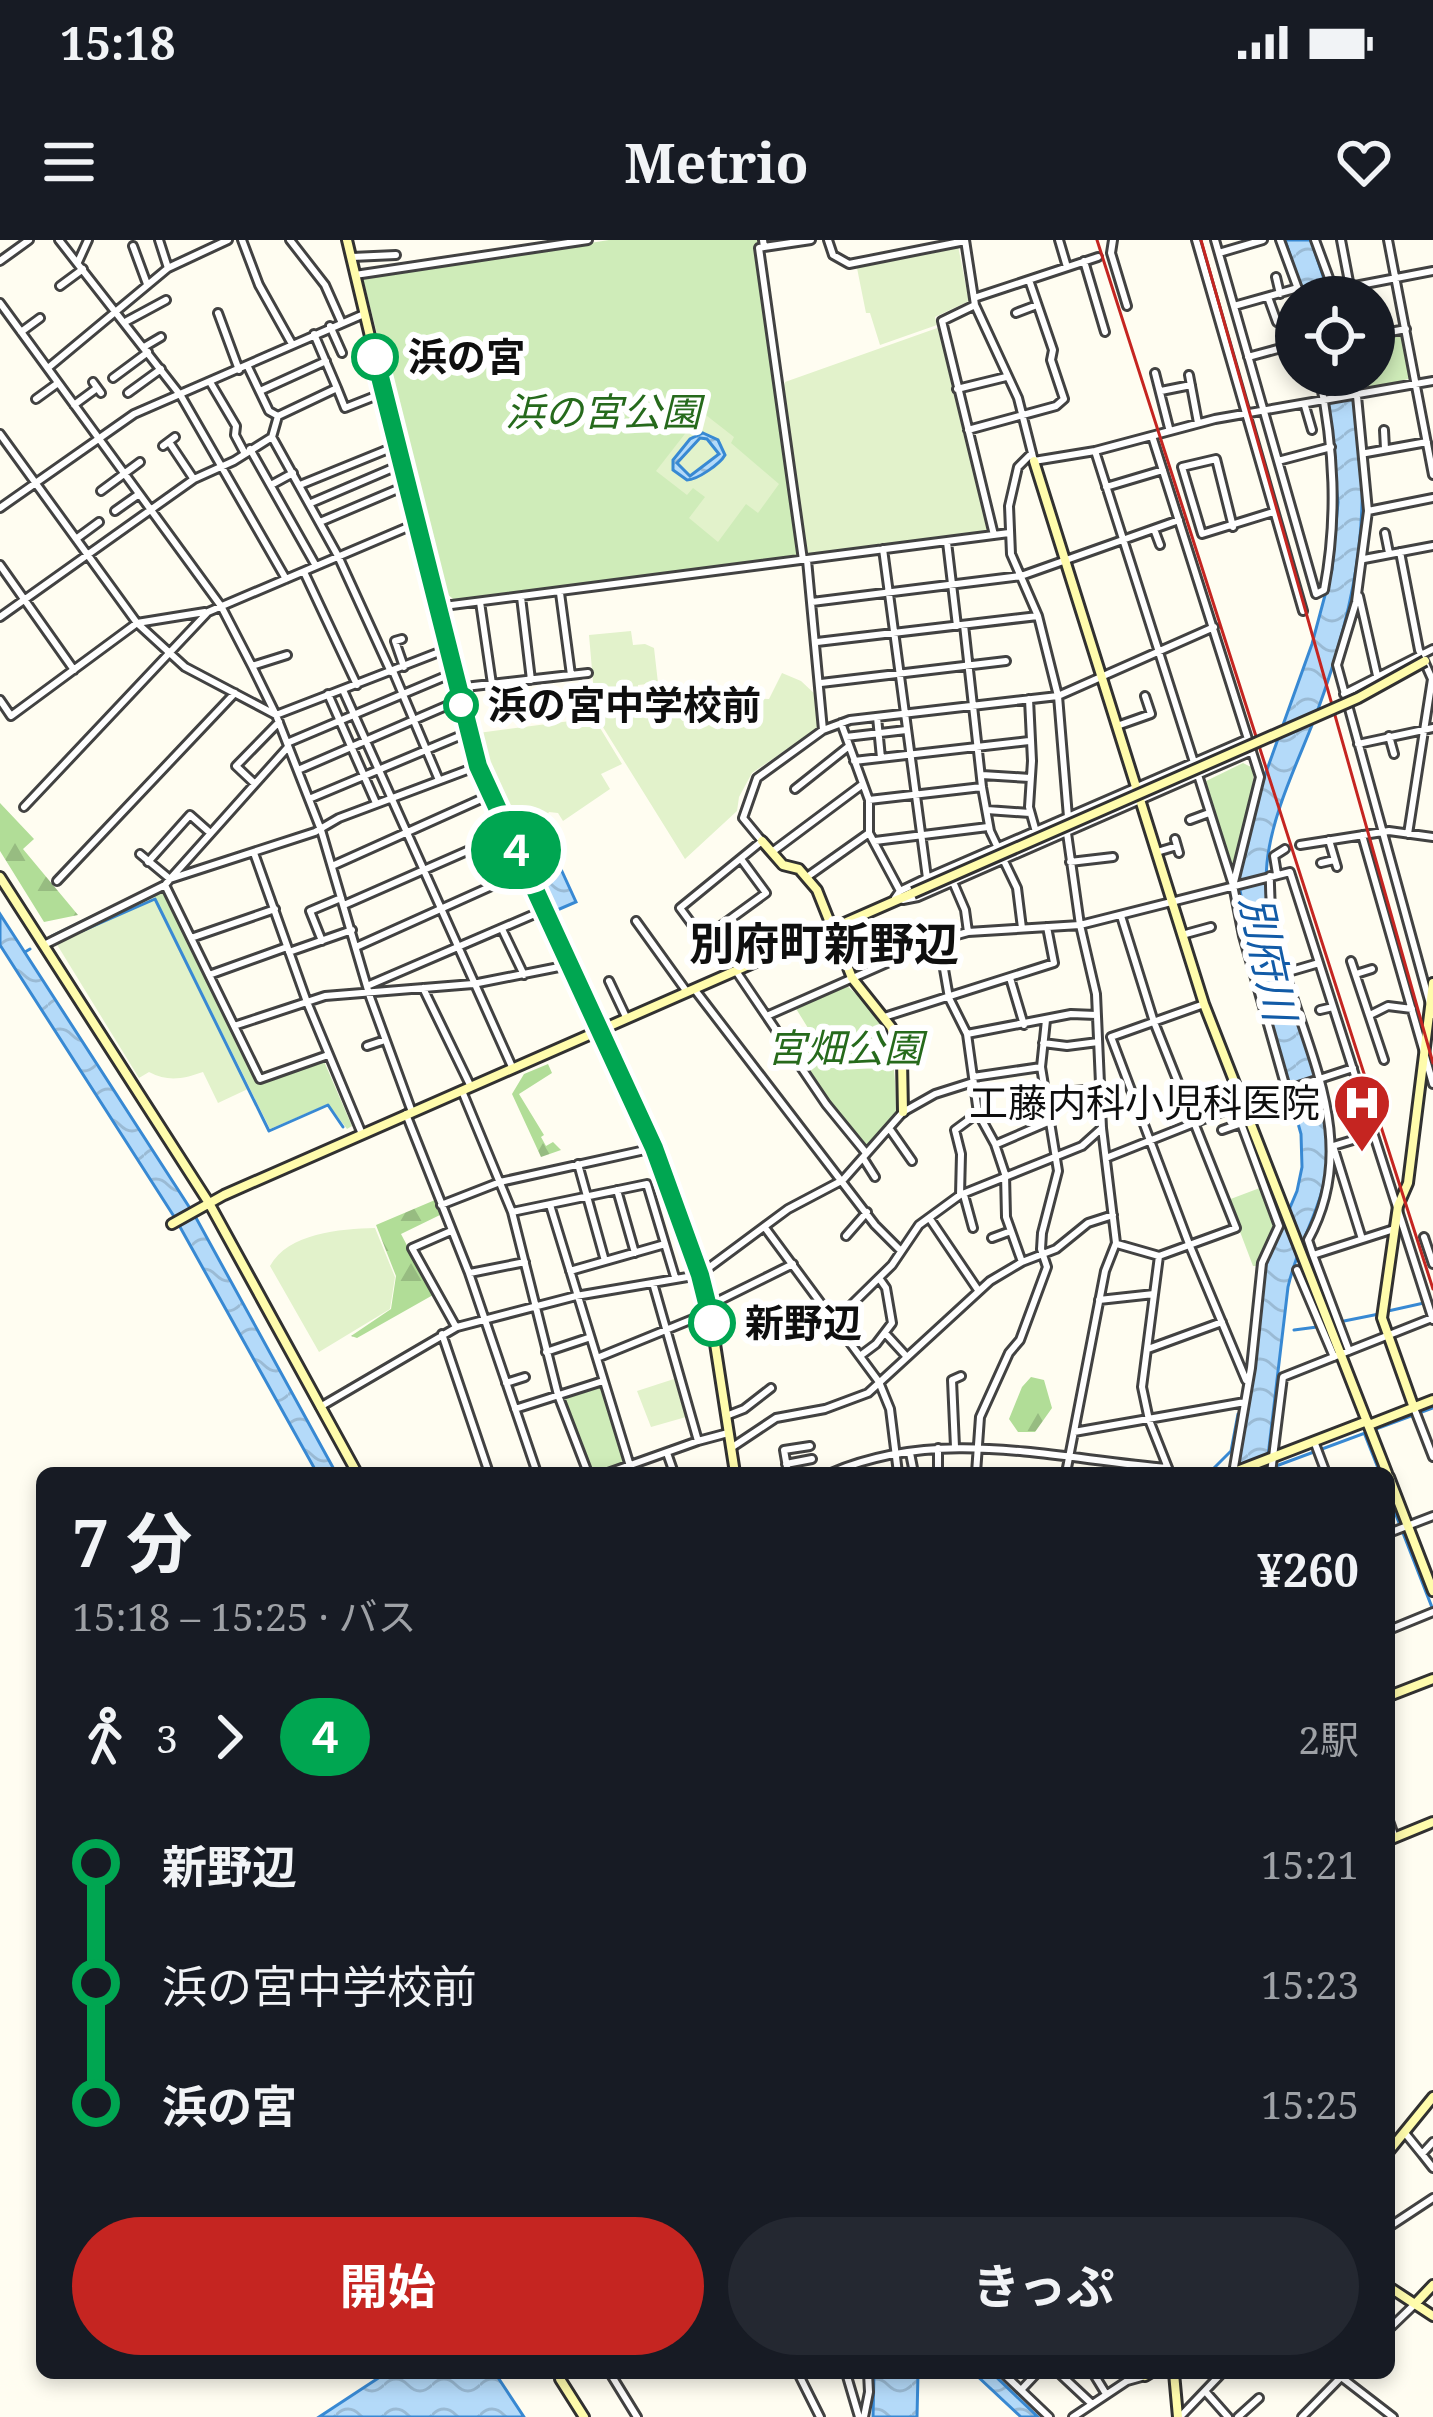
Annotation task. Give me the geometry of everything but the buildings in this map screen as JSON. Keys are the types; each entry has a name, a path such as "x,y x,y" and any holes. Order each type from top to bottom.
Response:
{"street":[{"path":"0,261 29,240"},
{"path":"59,240 126,321 179,396 286,579"},
{"path":"60,286 81,268 88,240"},
{"path":"159,240 168,268"},
{"path":"48,368 168,268 228,240"},
{"path":"242,240 259,285 292,345"},
{"path":"290,240 325,285 341,321"},
{"path":"355,275 587,240"},
{"path":"811,240 763,243 758,248 812,602 823,730"},
{"path":"828,240 832,255 849,264 966,240 974,302 1023,416 1204,1004 1245,1122 1385,1467"},
{"path":"1059,240 1067,267"},
{"path":"1113,240 1111,253 1127,306"},
{"path":"1196,240 1303,611"},
{"path":"1216,240 1316,594 1324,590 1333,545 1331,446 1323,396"},
{"path":"1219,253 1263,240"},
{"path":"1280,240 1293,276"},
{"path":"1315,240 1328,276"},
{"path":"1342,240 1348,276"},
{"path":"1388,240 1433,475"},
{"path":"347,241 478,766 654,1148 710,1309 734,1467"},
{"path":"133,246 147,284"},
{"path":"351,257 396,255"},
{"path":"994,535 942,321 974,302 1098,257"},
{"path":"1084,261 1105,332"},
{"path":"1396,278 1433,271"},
{"path":"968,430 1055,406 1064,399 1029,280"},
{"path":"1234,306 1275,295"},
{"path":"1268,297 1275,316"},
{"path":"126,321 160,301"},
{"path":"0,303 221,606 277,718 321,830 409,1113 535,1467"},
{"path":"1016,313 1037,305"},
{"path":"218,313 243,368 269,411 278,416"},
{"path":"0,508 134,414 364,314"},
{"path":"21,332 40,318"},
{"path":"330,326 342,353"},
{"path":"1395,331 1406,329"},
{"path":"314,334 345,408 383,393"},
{"path":"113,378 161,337"},
{"path":"1248,357 1275,350"},
{"path":"260,391 326,362"},
{"path":"128,393 160,370"},
{"path":"1155,373 1169,429"},
{"path":"1189,375 1198,423"},
{"path":"957,389 1006,377"},
{"path":"1395,388 1433,381"},
{"path":"37,399 58,382"},
{"path":"210,382 236,426 235,434 271,485 316,566"},
{"path":"1161,392 1191,385"},
{"path":"74,404 97,388"},
{"path":"337,388 278,416 272,437 338,556 439,780"},
{"path":"1069,817 1058,696 1037,616 1011,554 1009,506 1018,467 1033,457 1095,451 1169,429 1355,396"},
{"path":"1360,396 1369,511 1358,592 1336,665 1433,1015"},
{"path":"1305,406 1312,430"},
{"path":"1384,430 1385,449"},
{"path":"0,434 137,623 170,655 277,718"},
{"path":"1152,435 1260,777 1232,885"},
{"path":"0,617 194,479 272,437"},
{"path":"169,442 194,479"},
{"path":"1365,453 1427,442"},
{"path":"300,485 395,446"},
{"path":"1278,461 1331,446"},
{"path":"1095,451 1232,885 1286,1088"},
{"path":"1234,527 1216,459 1182,467 1202,534 1234,527 1273,512"},
{"path":"101,491 140,462"},
{"path":"311,503 400,466"},
{"path":"1106,488 1163,470"},
{"path":"271,485 293,473"},
{"path":"320,522 405,486"},
{"path":"115,511 139,494"},
{"path":"1369,511 1433,498"},
{"path":"1113,511 1123,508"},
{"path":"812,602 1021,576 1179,520"},
{"path":"76,539 99,522"},
{"path":"0,700 11,716 137,623 208,612 415,524"},
{"path":"1154,529 1160,545"},
{"path":"436,607 1009,533"},
{"path":"1385,533 1390,554"},
{"path":"947,542 975,706 988,826 998,848"},
{"path":"1364,559 1433,546"},
{"path":"883,549 927,878"},
{"path":"1400,552 1432,679 1429,728 1408,834"},
{"path":"0,565 74,670"},
{"path":"304,572 357,685"},
{"path":"1358,592 1378,680"},
{"path":"560,593 571,675"},
{"path":"520,597 531,680"},
{"path":"480,602 492,684"},
{"path":"24,807 208,612"},
{"path":"817,642 1037,616"},
{"path":"903,1112 900,1049 884,1017 852,978 817,890 799,869 783,866 743,818 751,787 823,730 842,723 1058,696 1214,627"},
{"path":"401,639 394,641 404,667"},
{"path":"254,783 236,766 277,718 447,649"},
{"path":"252,666 283,655"},
{"path":"1344,694 1428,655"},
{"path":"172,1224 409,1113 1358,698 1428,655"},
{"path":"821,682 1006,661"},
{"path":"167,882 288,745 453,673"},
{"path":"457,688 588,673"},
{"path":"343,690 513,1069"},
{"path":"57,881 235,693"},
{"path":"328,694 376,803"},
{"path":"1117,726 1151,715 1145,696"},
{"path":"298,770 460,700"},
{"path":"1029,700 1030,813 1036,832"},
{"path":"877,717 880,758"},
{"path":"842,723 869,800 872,837 900,891"},
{"path":"1358,744 1429,728"},
{"path":"797,784 848,741 906,730"},
{"path":"309,799 469,732"},
{"path":"1389,736 1394,754"},
{"path":"893,901 900,891 927,878 1248,739"},
{"path":"854,761 1029,741"},
{"path":"893,901 919,897 1252,751"},
{"path":"44,945 167,882 321,830 376,803 478,766"},
{"path":"982,776 1030,778"},
{"path":"772,852 863,784"},
{"path":"869,800 982,787"},
{"path":"332,866 490,795"},
{"path":"987,810 1030,813"},
{"path":"1190,820 1209,813"},
{"path":"148,862 190,815 209,832"},
{"path":"807,877 872,837 988,826"},
{"path":"1300,845 1383,832 1433,837"},
{"path":"322,940 310,911 423,871 508,833"},
{"path":"1067,833 1096,1015 1102,1128 1116,1243 1099,1300 1068,1467"},
{"path":"1362,835 1433,1084"},
{"path":"1321,863 1336,863 1329,840"},
{"path":"741,859 766,893 703,940 680,908 762,841"},
{"path":"1156,852 1177,846"},
{"path":"1286,849 1274,856 1273,922 1362,1239"},
{"path":"254,853 307,1002 362,1134"},
{"path":"140,854 167,882 260,1079 328,1055"},
{"path":"1070,862 1113,857"},
{"path":"1004,861 1017,888 1022,928"},
{"path":"356,947 525,872"},
{"path":"769,1015 939,940 968,932 1080,925 1290,872 1433,1319 1283,1377 1271,1467"},
{"path":"0,877 204,1206 354,1467"},
{"path":"953,882 968,932"},
{"path":"190,938 275,909"},
{"path":"368,989 544,910"},
{"path":"1116,1243 1159,1256 1236,1228 1154,1022 1121,916"},
{"path":"637,921 644,937 900,1250"},
{"path":"502,927 524,975"},
{"path":"884,1017 1054,963 1047,927"},
{"path":"1182,935 1211,927"},
{"path":"209,975 352,930"},
{"path":"939,940 949,998 968,1034 978,1113 995,1144 1006,1180 1006,1217 1022,1262"},
{"path":"1351,961 1384,1046 1384,1060"},
{"path":"1288,972 1320,963"},
{"path":"234,1026 325,995 473,984 569,965"},
{"path":"1356,974 1372,969"},
{"path":"736,970 875,1177"},
{"path":"1010,978 1024,1025"},
{"path":"609,981 626,1017"},
{"path":"1433,982 1408,1183 1398,1206 1382,1318 1433,1457"},
{"path":"423,988 512,1212 558,1395 586,1467"},
{"path":"1043,1043 1098,1042 1204,1004"},
{"path":"1370,1015 1388,1006 1412,1009"},
{"path":"1320,1010 1333,1007"},
{"path":"968,1034 1071,1014 1096,1015"},
{"path":"976,1467 980,1417 1009,1353 1020,1340 1045,1273 1042,1233 1058,1172 1041,1067 1046,1020"},
{"path":"1111,1037 1247,1382"},
{"path":"367,1046 385,1040"},
{"path":"320,1407 457,1328 576,1296 700,1275 788,1209 843,1180 903,1112 973,1080 1041,1067"},
{"path":"1106,1158 1286,1088 1353,1068"},
{"path":"1074,1091 1099,1089"},
{"path":"973,1228 962,1195 962,1154 955,1130 978,1113"},
{"path":"995,1144 1048,1122"},
{"path":"1222,1130 1245,1122"},
{"path":"1234,1467 1262,1263 1279,1226 1245,1122"},
{"path":"890,1128 912,1155"},
{"path":"836,1320 930,1219 962,1195 1082,1145 1102,1128"},
{"path":"1333,1146 1373,1134"},
{"path":"1333,1146 1325,1199 1308,1240 1341,1354"},
{"path":"441,1205 500,1183 654,1148"},
{"path":"578,1164 605,1261"},
{"path":"512,1212 647,1184 675,1277"},
{"path":"616,1190 635,1253"},
{"path":"550,1205 630,1466"},
{"path":"846,1236 867,1212"},
{"path":"730,1449 776,1418 868,1393 954,1318 978,1290 1022,1262 1063,1244 1082,1226 1114,1215"},
{"path":"930,1219 978,1290"},
{"path":"765,1227 879,1382 890,1409 897,1467"},
{"path":"1313,1256 1394,1229"},
{"path":"451,1231 412,1248 457,1328"},
{"path":"992,1238 1011,1231"},
{"path":"1424,1237 1433,1264"},
{"path":"569,1271 665,1244"},
{"path":"1159,1256 1142,1388 1167,1467"},
{"path":"469,1273 525,1262"},
{"path":"595,1358 664,1332 793,1264"},
{"path":"1297,1270 1341,1354"},
{"path":"860,1356 892,1323 886,1288 879,1278"},
{"path":"653,1283 698,1441"},
{"path":"1099,1300 1154,1294"},
{"path":"1148,1349 1222,1322"},
{"path":"885,1333 907,1358"},
{"path":"442,1334 487,1467"},
{"path":"546,1352 588,1338"},
{"path":"955,1447 952,1380 961,1376"},
{"path":"505,1383 525,1377"},
{"path":"514,1409 603,1381"},
{"path":"726,1416 771,1388"},
{"path":"1247,1467 1313,1441 1415,1412 1433,1400"},
{"path":"1074,1432 1244,1402"},
{"path":"627,1467 728,1432"},
{"path":"1313,1441 1324,1467"},
{"path":"787,1467 784,1450 810,1446"},
{"path":"854,1467 895,1454 976,1446 1139,1467"},
{"path":"938,1448 938,1467"},
{"path":"910,1452 913,1467"},
{"path":"667,1453 672,1467"},
{"path":"790,1467 812,1460"},
{"path":"1395,1492 1433,1591"},
{"path":"1395,1530 1433,1516"},
{"path":"1395,1627 1432,1612"},
{"path":"1395,1694 1433,1679"},
{"path":"1395,1838 1433,1822"},
{"path":"1395,2143 1433,2098"},
{"path":"1404,2132 1433,2168"},
{"path":"1422,2154 1433,2143"},
{"path":"1395,2224 1433,2198"},
{"path":"1395,2324 1433,2285"},
{"path":"1395,2291 1433,2317"},
{"path":"560,2379 584,2417"},
{"path":"614,2379 637,2417"},
{"path":"801,2379 820,2417"},
{"path":"848,2379 861,2417"},
{"path":"861,2417 868,2379"},
{"path":"1009,2379 1049,2417"},
{"path":"1021,2390 1031,2379"},
{"path":"1065,2379 1092,2404"},
{"path":"1097,2379 1106,2395"},
{"path":"1073,2417 1132,2379"},
{"path":"1175,2379 1179,2417"},
{"path":"1179,2417 1216,2379"},
{"path":"1302,2417 1336,2379"},
{"path":"1345,2379 1393,2417"},
{"path":"1205,2391 1228,2417"},
{"path":"1238,2417 1253,2400"}],"green space":[{"name":"浜の宮公園","path":"609,240 762,240 757,254 798,559 457,602 442,590 363,279"},
{"path":"958,246 969,301 935,317 937,325 880,345 870,313 866,313 857,268"},
{"path":"940,327 988,533 805,555 785,382"},
{"path":"1402,332 1412,378 1395,382 1395,333"},
{"path":"702,412 779,484 758,513 746,504 718,542 689,518 705,497 693,488 687,495 656,471"},
{"path":"631,631 633,645 654,648 658,683 638,685 638,708 704,702 703,682 741,698 769,699 782,673 801,681 816,695 818,728 752,773 737,811 685,859 596,716 589,635"},
{"path":"594,718 622,764 601,774 610,789 563,821 558,813 549,812 544,820 518,834 491,776 478,733"},
{"path":"1243,763 1253,768 1252,786 1229,870 1202,783"},
{"path":"0,803 34,839 23,849 78,915 44,922 0,851"},
{"path":"162,891 258,1081 323,1059 352,1126 347,1129 328,1104 270,1129 154,896"},
{"path":"154,896 250,1088 218,1103 203,1072 176,1078 149,1072 139,1078 56,943"},
{"name":"宮畑公園","path":"846,985 874,1014 893,1060 896,1117 867,1147 829,1103 789,1039 808,1028 795,1007"},
{"path":"548,1064 552,1073 519,1094 546,1146 553,1142 561,1150 541,1157 512,1094 524,1074"},
{"path":"1265,1186 1275,1227 1259,1266 1253,1266 1228,1200"},
{"path":"435,1200 442,1214 401,1234 433,1295 357,1338 351,1336 391,1309 396,1276 376,1225"},
{"path":"375,1228 395,1277 390,1309 319,1352 270,1266 302,1240"},
{"path":"1031,1377 1044,1380 1052,1408 1035,1432 1018,1432 1009,1419"},
{"path":"674,1379 686,1417 651,1427 637,1391"},
{"path":"601,1383 629,1465 587,1467 561,1396"}],"water":[{"path":"1285,240 1311,240 1323,276 1297,276"},
{"name":"別府川","path":"1325,396 1354,396 1362,507 1353,589 1331,672 1274,825 1267,863 1272,936 1317,1076 1325,1112 1327,1168 1288,1287 1267,1467 1237,1467 1256,1356 1263,1271 1297,1191 1302,1167 1301,1134 1256,973 1238,880 1250,817 1312,644 1332,569 1338,502"},
{"path":"703,433 718,440 725,455 708,471 687,480 673,470 673,460 690,439","holes":["700,438 707,439 719,454 690,476 677,463"]},
{"path":"560,867 576,902 555,911 539,877"},
{"path":"0,914 195,1216 333,1467 314,1467 175,1218 0,945"},
{"path":"377,2379 499,2379 524,2417 319,2417"},
{"path":"874,2379 918,2379 917,2417 873,2417"},
{"path":"980,2379 998,2379 1038,2417 1021,2417"}],"waterway":[{"path":"1421,380 1433,378"},
{"path":"52,936 159,884"},
{"path":"78,924 82,931 155,899 269,1131 328,1105 343,1127"},
{"path":"25,952 30,949"},
{"path":"1388,1311 1433,1301"},
{"path":"1344,1321 1379,1314"},
{"path":"1294,1330 1317,1327"},
{"path":"1276,1466 1433,1408"},
{"path":"1215,1467 1231,1451 1238,1414"},
{"path":"1365,1435 1378,1467"},
{"path":"1395,1512 1433,1610"}],"railway":[{"path":"1097,240 1433,1289"},
{"path":"1201,240 1433,1063"}],"bus line":[{"name":"４","path":"375,357 478,766 654,1148 700,1275 712,1323"}],"place":[{"name":"浜の宮","path":"375,357"},
{"name":"浜の宮中学校前","path":"461,705"},
{"name":"工藤内科小児科医院","path":"1362,1154"},
{"name":"新野辺","path":"712,1323"}],"district":[{"name":"別府町新野辺","path":"824,944"}]}
